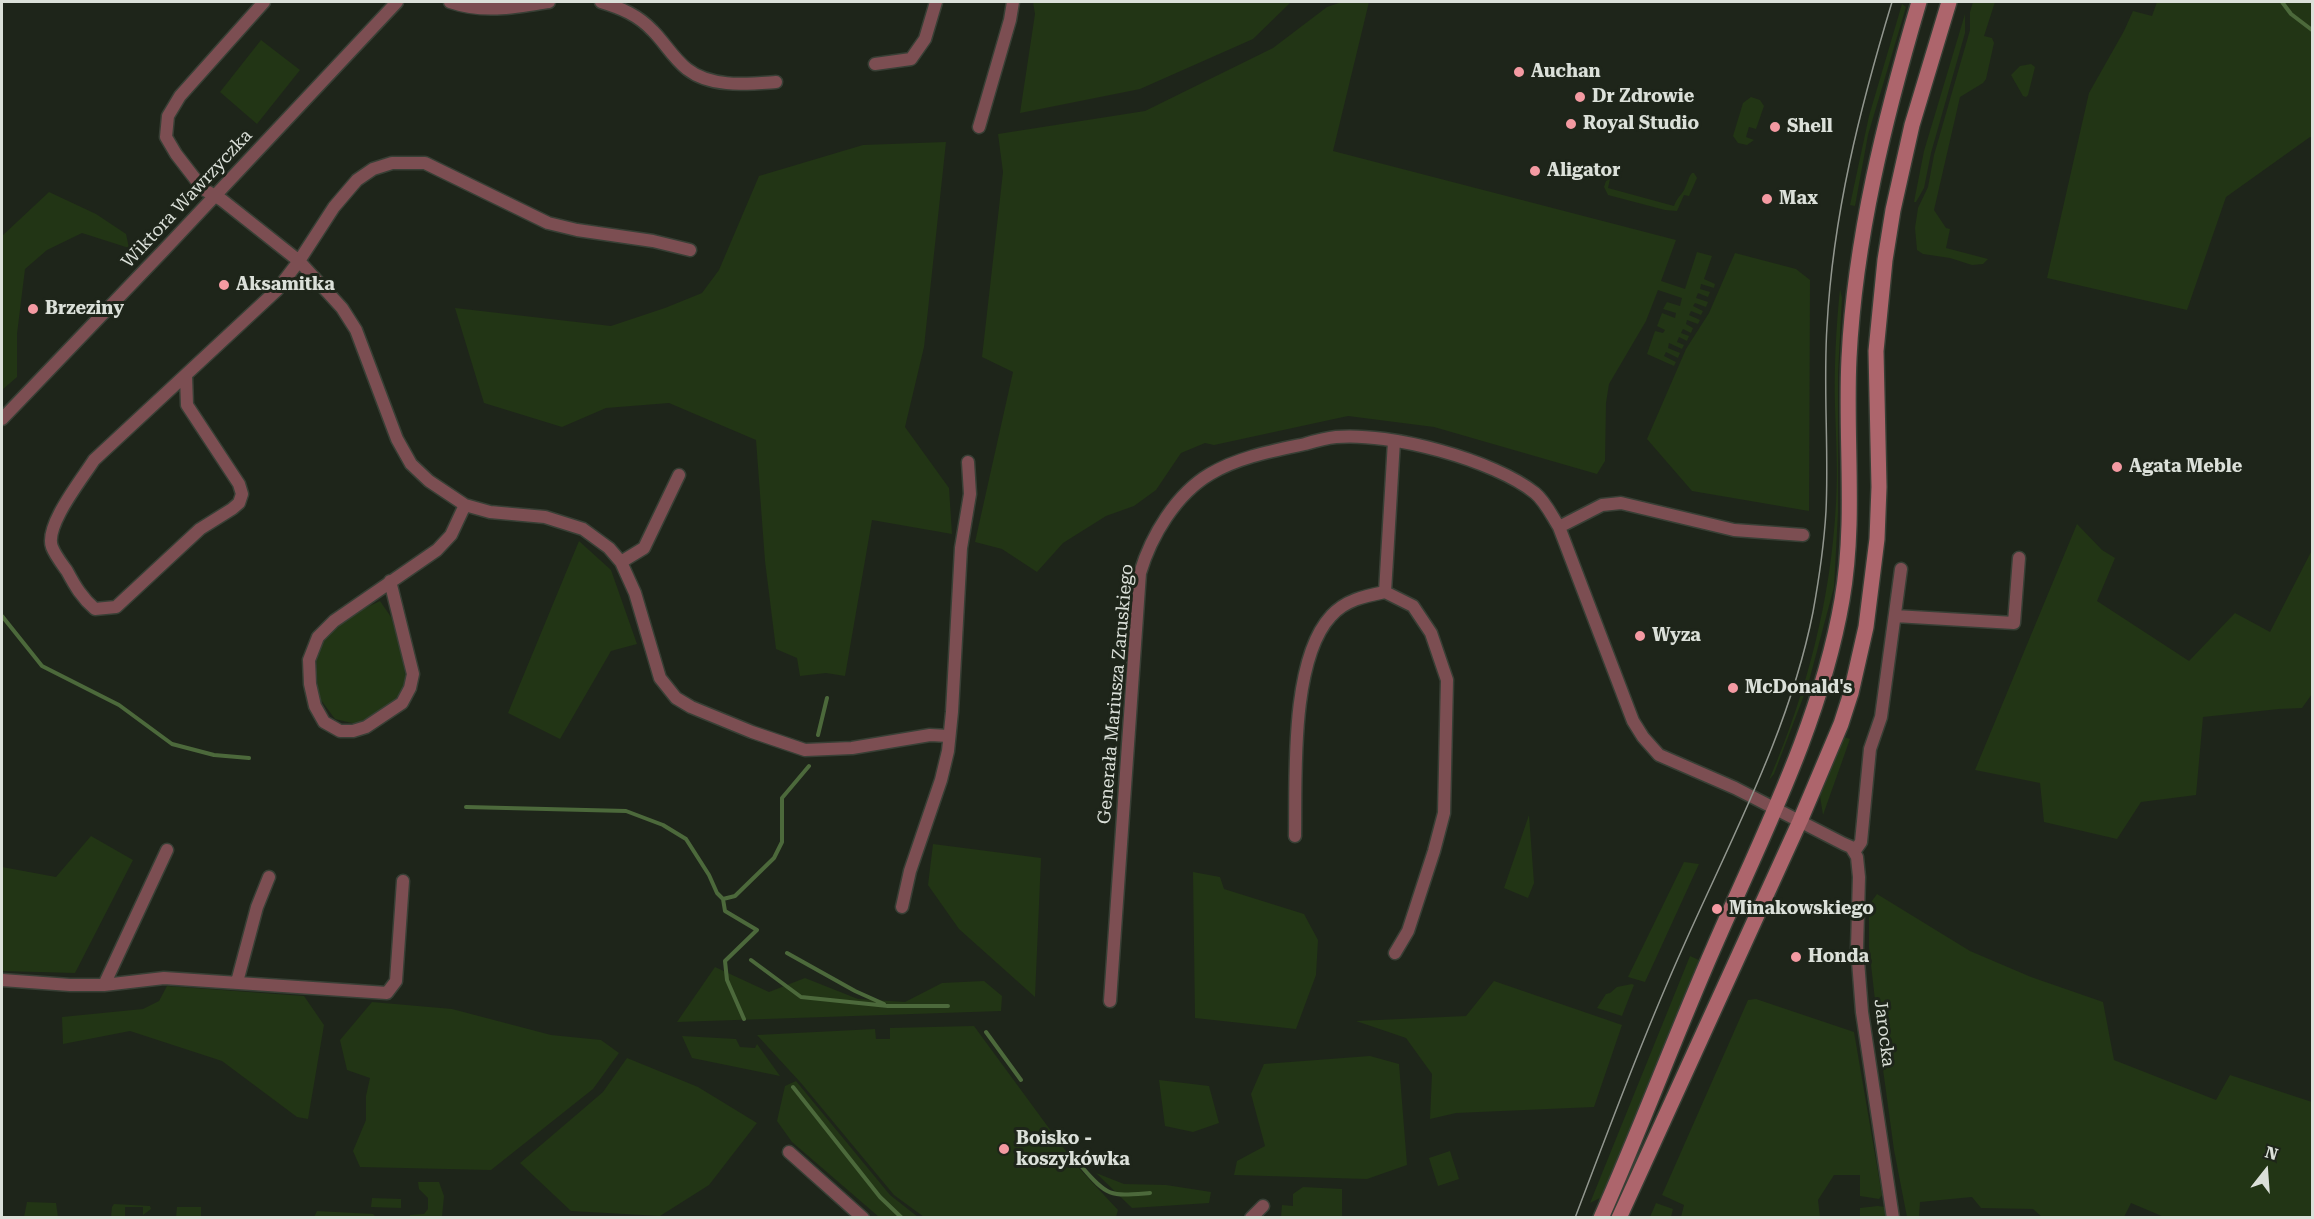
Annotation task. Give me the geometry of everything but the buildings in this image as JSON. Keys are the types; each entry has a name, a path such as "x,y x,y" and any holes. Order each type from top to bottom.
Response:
{"main road":[{"path":"1600,1218 1657,1087 1690,1002 1775,808 1818,696 1842,600 1848,536 1849,359 1856,282 1876,164 1919,2"},
{"path":"1619,1218 1800,820 1841,724 1851,693 1866,627 1877,539 1879,487 1875,382 1882,282 1893,210 1912,125 1949,2"}],"street":[{"path":"264,2 180,96 168,116 166,137 203,189 222,200 299,261 342,308 356,330 398,439 411,464 429,481 465,505 490,512 544,517 583,529 609,548 621,562 635,593 660,678 676,698 691,707 741,728 805,750 852,748 930,735 949,736"},
{"name":"Wiktora Wawrzyczka","path":"2,419 397,2"},
{"path":"450,2 468,8 493,10 549,2"},
{"path":"601,2 628,11 653,31 669,52 688,70 712,81 738,85 776,82"},
{"path":"875,64 911,59 925,39 936,2"},
{"path":"979,127 1010,20 1013,2"},
{"path":"186,376 187,405 239,484 242,494 239,503 200,529 116,607 95,609 83,598 52,546 51,536 54,524 94,460 278,290 334,207 357,180 374,169 392,163 425,163 548,223 577,230 653,241 690,250"},
{"name":"Generała Mariusza Zaruskiego","path":"1110,1001 1140,573 1145,554 1158,530 1191,489 1209,475 1240,460 1335,437 1373,438 1449,454 1495,469 1536,494 1559,527 1633,721 1643,737 1659,755 1735,788 1800,820"},
{"path":"1385,592 1394,441"},
{"path":"902,907 910,871 941,780 949,736 961,548 970,494 968,462"},
{"path":"621,562 644,548 679,475"},
{"path":"1559,527 1602,505 1621,503 1734,530 1803,535"},
{"path":"390,581 413,674 410,688 402,703 376,722 352,731 340,731 324,722 315,706 310,684 309,660 318,637 334,621 390,581 437,550 452,535 465,505"},
{"path":"1895,616 2014,623 2019,558"},
{"name":"Jarocka","path":"1893,1218 1862,1012 1857,948 1859,877 1854,852 1860,842 1870,749 1881,717 1901,569"},
{"path":"1295,836 1297,728 1312,646 1322,626 1345,604 1360,597 1385,592 1413,606 1431,633 1447,680 1444,813 1408,930 1395,953"},
{"path":"1800,820 1851,847 1854,852"},
{"path":"104,985 167,850"},
{"path":"237,982 256,907 269,877"},
{"path":"2,980 104,985 164,978 387,993 396,981 403,881"},
{"path":"789,1152 863,1218"},
{"path":"1251,1218 1263,1206"}],"green space":[{"path":"1033,2 1291,2 1253,39 1140,89 1020,113 1035,14"},
{"path":"1342,2 1369,2 1333,151 1676,240 1661,281 1685,289 1697,252 1712,256 1704,279 1715,284 1714,288 1701,284 1700,289 1710,292 1708,297 1698,293 1696,298 1708,302 1706,307 1695,303 1693,306 1703,311 1701,315 1691,311 1689,315 1700,320 1698,324 1687,320 1686,324 1693,328 1691,333 1683,329 1681,333 1689,336 1687,341 1679,337 1677,342 1684,345 1682,349 1669,343 1668,348 1680,353 1678,358 1666,352 1664,356 1676,362 1674,366 1647,354 1655,331 1663,333 1665,330 1657,326 1662,313 1675,318 1676,313 1663,309 1667,302 1680,306 1682,298 1658,290 1646,321 1609,384 1606,403 1605,461 1597,474 1434,427 1348,416 1214,445 1205,443 1181,453 1156,490 1134,506 1106,516 1063,543 1037,572 1002,549 975,542 1013,372 982,357 1003,172 998,134 1145,111 1273,48 1327,7"},
{"path":"1973,2 1995,2 1984,36 1992,38 1994,43 1986,79 1960,97 1934,210 1946,228 1950,229 1946,248 1988,259 1983,264 1972,265 1950,258 1923,254 1917,250 1915,228 1918,208 1928,187 1934,155 1970,30 1970,12"},
{"path":"2157,2 2312,2 2312,138 2310,137 2226,197 2187,310 2047,278 2089,93 2133,11 2152,16"},
{"path":"1902,4 1906,7 1868,135 1855,206 1850,205 1869,116"},
{"path":"1965,14 1965,33 1931,153 1924,188 1914,202 1924,151"},
{"path":"261,40 300,70 257,124 220,92"},
{"path":"2031,64 2035,67 2026,97 2023,96 2011,75 2020,66"},
{"path":"1751,97 1760,100 1764,106 1756,129 1749,127 1746,137 1754,140 1747,145 1738,143 1733,136 1743,103"},
{"path":"946,142 924,347 905,427 949,488 952,534 872,520 845,676 826,673 800,676 797,658 776,649 765,561 756,440 669,403 606,408 562,427 484,403 455,308 611,326 665,308 702,293 719,270 759,176 863,145"},
{"path":"1692,173 1697,178 1689,196 1684,195 1677,211 1608,195 1604,187 1606,181 1610,179 1608,188 1674,206"},
{"path":"49,192 96,214 126,234 129,248 82,233 47,250 25,269 17,334 17,377 2,390 2,236"},
{"path":"1735,253 1796,269 1810,280 1809,511 1692,491 1647,439 1686,349 1709,313"},
{"path":"1840,289 1842,298 1838,373 1838,513 1834,587 1808,685 1774,774 1769,780 1806,679 1823,610 1829,574 1837,491 1835,378"},
{"path":"2077,524 2102,550 2115,558 2097,601 2189,661 2235,613 2270,632 2312,550 2312,694 2302,708 2203,717 2196,795 2141,802 2117,839 2044,822 2040,783 1975,770"},
{"path":"579,541 611,570 637,644 611,651 560,739 508,713"},
{"path":"380,601 391,617 401,649 406,680 400,695 379,712 356,724 335,719 318,696 316,652 327,636 346,617"},
{"path":"1844,737 1850,739 1823,815 1820,796"},
{"path":"1529,815 1534,883 1528,898 1504,888"},
{"path":"91,836 133,860 75,973 2,971 2,867 56,877"},
{"path":"933,844 1041,858 1035,997 959,929 928,885"},
{"path":"1684,862 1699,864 1645,982 1628,977"},
{"path":"1193,872 1220,877 1224,889 1304,914 1318,940 1316,975 1296,1029 1195,1018"},
{"path":"1877,894 1970,951 2031,977 2103,1002 2114,1060 2216,1100 2230,1075 2312,1102 2312,1217 2164,1217 2131,1203 2124,1217 2042,1217 2033,1209 1981,1208 1972,1197 1920,1202 1919,1217 1907,1217 1894,1150 1869,947 1869,905"},
{"path":"1690,956 1699,960 1615,1168 1602,1197 1590,1203"},
{"path":"715,967 769,992 805,978 858,999 905,1002 942,983 984,981 1002,996 1001,1011 677,1022"},
{"path":"1494,981 1622,1025 1594,1107 1456,1113 1430,1119 1432,1074 1406,1038 1356,1021 1466,1016"},
{"path":"1634,985 1622,1016 1597,1008 1606,994 1617,987"},
{"path":"167,986 304,996 324,1025 308,1119 297,1117 222,1061 130,1031 63,1044 62,1017 143,1009 159,1001"},
{"path":"1756,999 1854,1032 1882,1195 1879,1199 1860,1196 1860,1175 1834,1175 1818,1200 1820,1217 1681,1217 1684,1205 1662,1195 1748,1000"},
{"path":"372,1002 452,1009 551,1035 601,1040 619,1053 593,1089 491,1170 360,1167 353,1151 366,1120 366,1096 370,1078 347,1070 340,1040"},
{"path":"974,1026 1076,1165 1118,1210 1116,1217 924,1217 894,1195 801,1083 757,1035 875,1029 876,1039 890,1039 890,1028"},
{"path":"682,1036 736,1039 740,1047 755,1048 757,1044 780,1076 692,1058"},
{"path":"1370,1056 1399,1064 1407,1165 1367,1179 1234,1175 1237,1161 1265,1146 1251,1094 1264,1064"},
{"path":"627,1058 698,1087 757,1123 709,1185 660,1216 571,1211 520,1163 603,1092"},
{"path":"1159,1080 1209,1086 1219,1123 1193,1132 1165,1126"},
{"path":"796,1081 890,1195 918,1217 879,1217 792,1142 777,1121 785,1086"},
{"path":"1450,1151 1459,1179 1438,1186 1429,1158"},
{"path":"1096,1173 1124,1184 1166,1185 1211,1192 1209,1203 1132,1208"},
{"path":"418,1182 439,1182 444,1196 442,1217 410,1217 410,1215 424,1214 428,1209 428,1198 419,1189"},
{"path":"1303,1187 1342,1189 1342,1217 1281,1217 1282,1205 1293,1206 1293,1194"},
{"path":"372,1198 401,1199 401,1208 371,1207"},
{"path":"27,1202 56,1203 58,1217 24,1217"},
{"path":"1656,1203 1673,1209 1671,1217 1650,1217"},
{"path":"114,1204 150,1206 151,1209 143,1215 143,1207 125,1207 125,1217 111,1217"},
{"path":"177,1207 201,1207 201,1217 176,1217"},
{"path":"1885,1207 1887,1217 1860,1218 1860,1208"},
{"path":"317,1211 373,1214 376,1217 314,1217"}],"waterway":[{"path":"2282,2 2291,14 2312,30"},
{"path":"2,616 42,666 119,705 172,744 214,755 249,758"},
{"path":"818,735 827,698"},
{"path":"723,899 735,896 774,858 782,842 782,798 809,766"},
{"path":"466,807 626,811 663,825 686,839 709,875 717,893 723,899 725,911 757,930 725,961 727,980 744,1019"},
{"path":"787,953 855,991 884,1004"},
{"path":"751,960 801,997 888,1006 948,1006"},
{"path":"986,1032 1021,1080"},
{"path":"793,1087 880,1197 902,1218"},
{"path":"1082,1167 1098,1185 1112,1193 1127,1195 1150,1193"}],"tram line":[{"path":"1575,1218 1655,1012 1758,782 1790,698 1803,655 1813,612 1825,524 1826,349 1835,243 1859,122 1892,2"}],"place":[{"name":"Auchan","path":"1519,72"},
{"name":"Dr Zdrowie","path":"1580,97"},
{"name":"Royal Studio","path":"1571,124"},
{"name":"Shell","path":"1775,127"},
{"name":"Aligator","path":"1535,171"},
{"name":"Max","path":"1767,199"},
{"name":"Aksamitka","path":"224,285"},
{"name":"Brzeziny","path":"33,309"},
{"name":"Agata Meble","path":"2117,467"},
{"name":"Wyza","path":"1640,636"},
{"name":"McDonald's","path":"1733,688"},
{"name":"Minakowskiego","path":"1717,909"},
{"name":"Honda","path":"1796,957"},
{"name":"Boisko - koszykówka","path":"1004,1149"}]}
